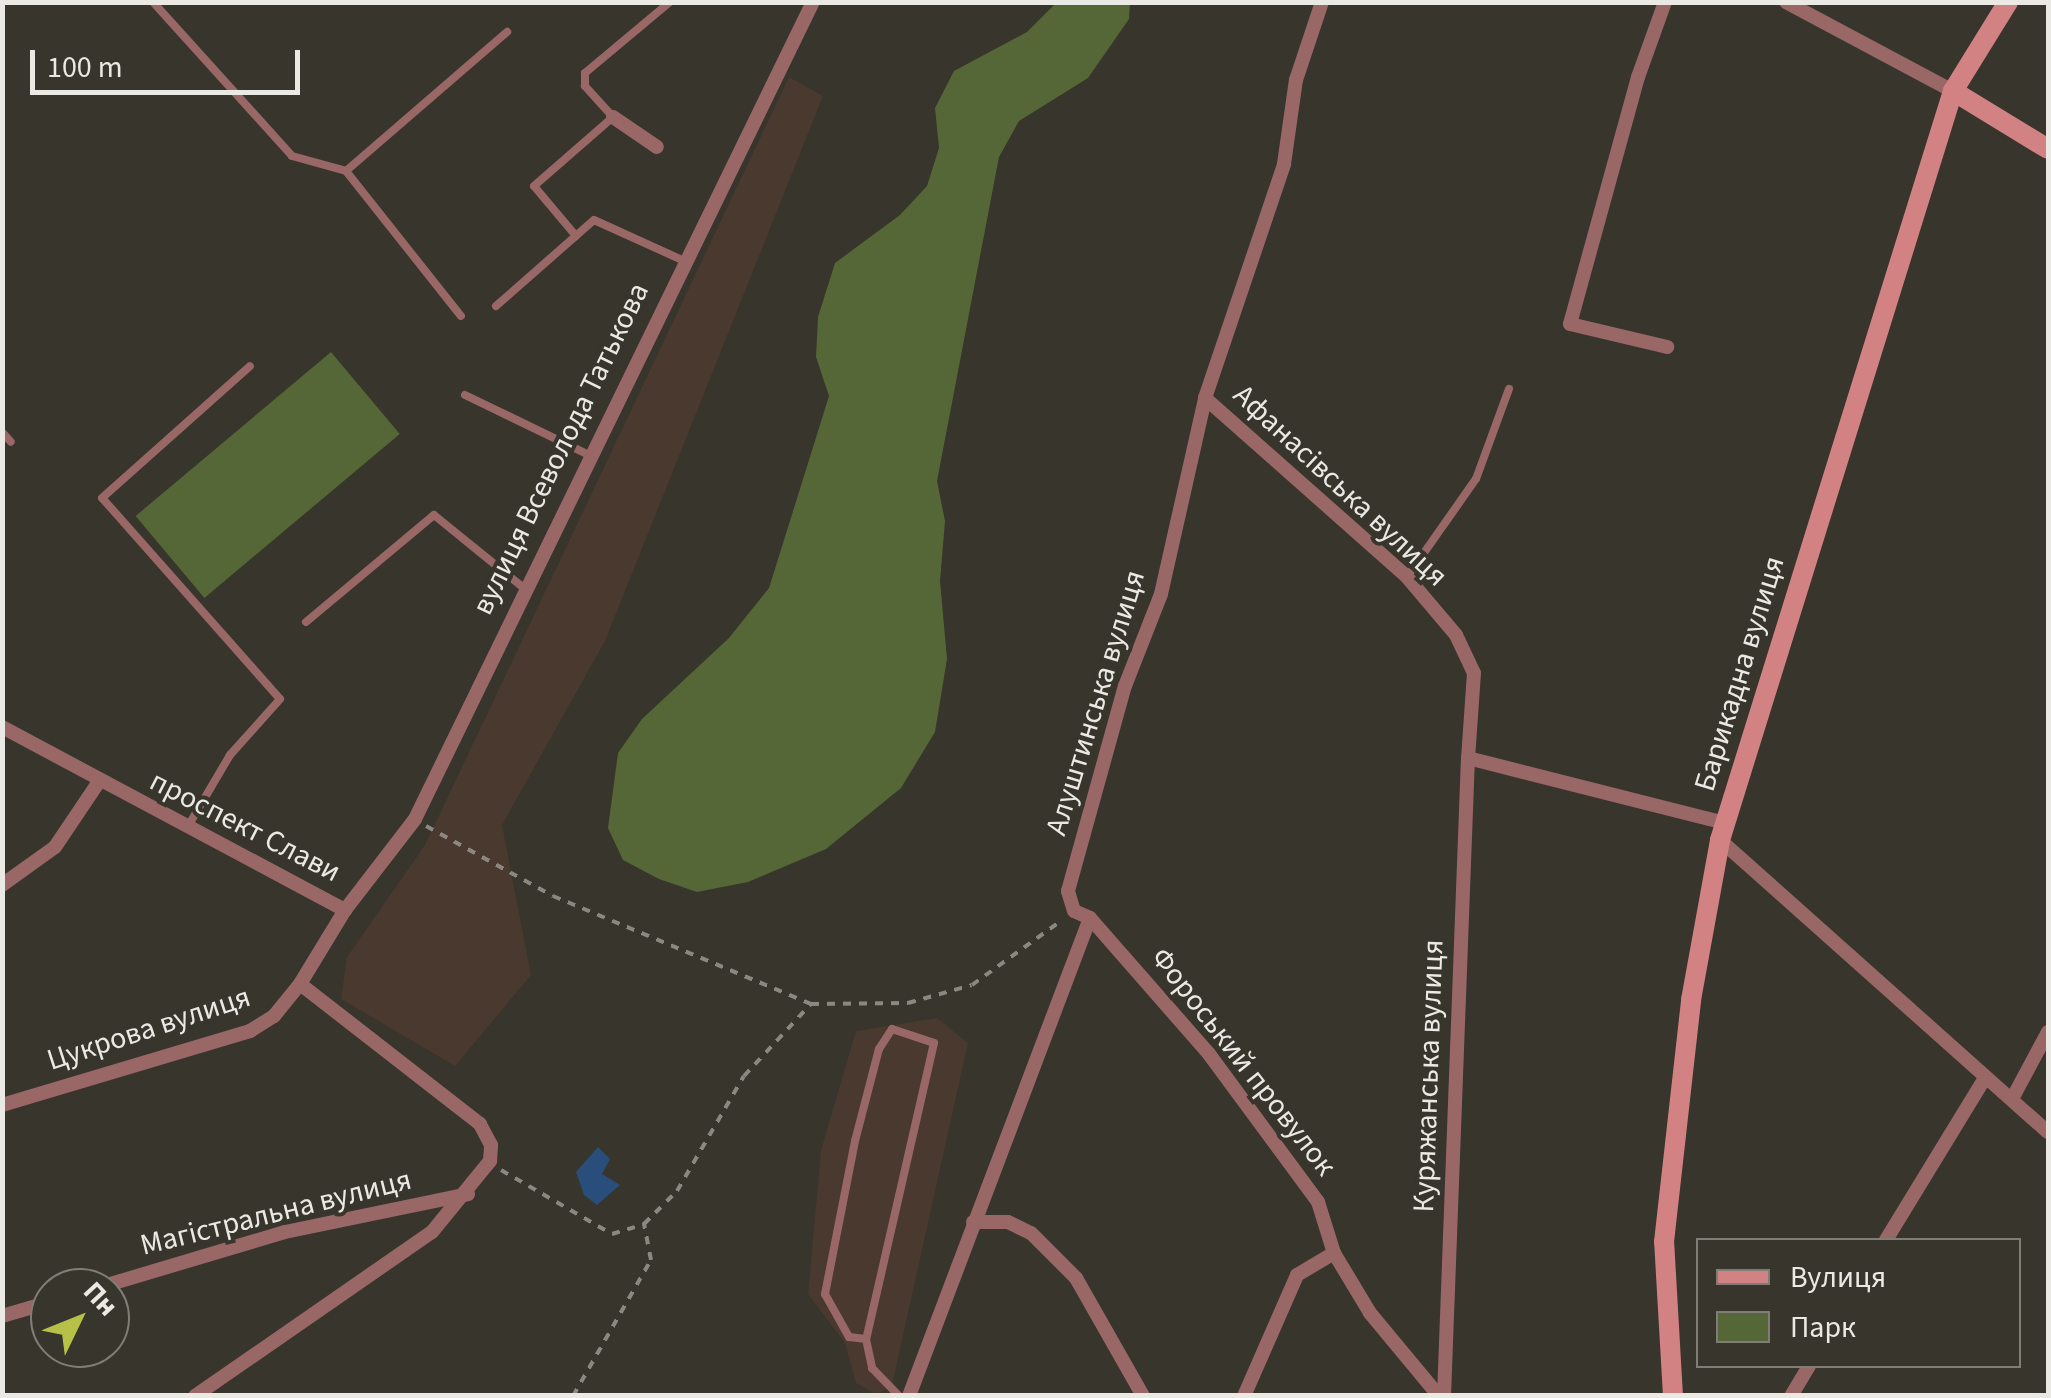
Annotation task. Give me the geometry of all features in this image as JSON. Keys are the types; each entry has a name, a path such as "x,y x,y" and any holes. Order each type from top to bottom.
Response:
{"street":[{"name":"вулиця Всеволода Татькова","path":"345,910 415,819 682,260 813,2"},
{"name":"Алуштинська вулиця","path":"1074,911 1068,891 1126,686 1161,594 1204,398 1275,195 1296,80 1322,2"},
{"path":"1666,2 1638,77 1570,324 1667,347"},
{"path":"1786,2 1953,91 2048,149"},
{"name":"Барикадна вулиця","path":"1673,1396 1664,1242 1690,1000 1723,832 1953,91 2008,2"},
{"path":"613,117 657,147"},
{"name":"Афанасівська вулиця","path":"1204,398 1407,577 1456,635 1474,673 1468,758"},
{"name":"проспект Слави","path":"2,727 98,783 345,910 300,984"},
{"path":"1468,758 1723,832 2048,1132"},
{"name":"Куряжанська вулиця","path":"1442,1396 1468,758"},
{"path":"2,885 55,848 98,783"},
{"path":"908,1396 1090,918 1074,911"},
{"name":"Фороський провулок","path":"1090,918 1209,1054 1318,1202 1334,1253 1370,1313 1442,1396"},
{"path":"195,1396 432,1232 469,1194 490,1161 480,1124 300,984"},
{"name":"Цукрова вулиця","path":"2,1105 250,1031 274,1016 300,984"},
{"path":"2012,1099 2048,1032"},
{"path":"1887,1238 1986,1078"},
{"name":"Магістральна вулиця","path":"130,1278 285,1232 469,1194"},
{"path":"973,1222 1008,1222 1031,1232 1076,1278 1143,1396"},
{"path":"1244,1396 1297,1275 1334,1253"},
{"path":"2,1316 30,1308"},
{"path":"1791,1396 1808,1368"}],"lane":[{"path":"153,2 292,156 346,171 460,316"},
{"path":"576,236 534,186 613,117 585,86 585,74 670,2"},
{"path":"346,171 507,32"},
{"path":"496,306 594,220 682,260"},
{"path":"186,828 230,755 280,699 102,498 250,366"},
{"path":"1407,577 1476,479 1508,388"},
{"path":"465,395 588,456"},
{"path":"2,432 11,442"},
{"path":"306,622 434,515 525,590"},
{"path":"866,1339 849,1337 825,1294 855,1142 879,1049 892,1029 934,1043 866,1339 872,1368 899,1396"}],"path":[{"path":"415,819 554,896 810,1004 908,1003 972,986 1074,911"},
{"path":"490,1161 540,1198 612,1234 644,1224 676,1192 744,1076 810,1004"},
{"path":"573,1396 650,1260 644,1224"}],"shaded area":[{"path":"789,77 823,96 605,641 502,825 531,975 455,1066 341,999 347,957 425,845"},
{"path":"937,1018 968,1043 892,1385 877,1395 856,1383 845,1343 808,1294 821,1150 856,1031"}],"green space":[{"path":"1057,2 1130,3 1129,19 1088,78 1019,121 999,157 937,481 945,521 940,581 947,659 935,732 901,788 826,849 748,882 697,892 659,879 623,860 608,828 618,753 642,719 729,638 769,588 829,396 816,357 818,317 835,263 900,215 927,186 939,148 935,108 954,71 1027,32"},
{"path":"331,352 400,434 204,598 136,516"}],"water":[{"path":"598,1147 610,1159 602,1174 620,1185 597,1205 584,1195 576,1172"}]}
